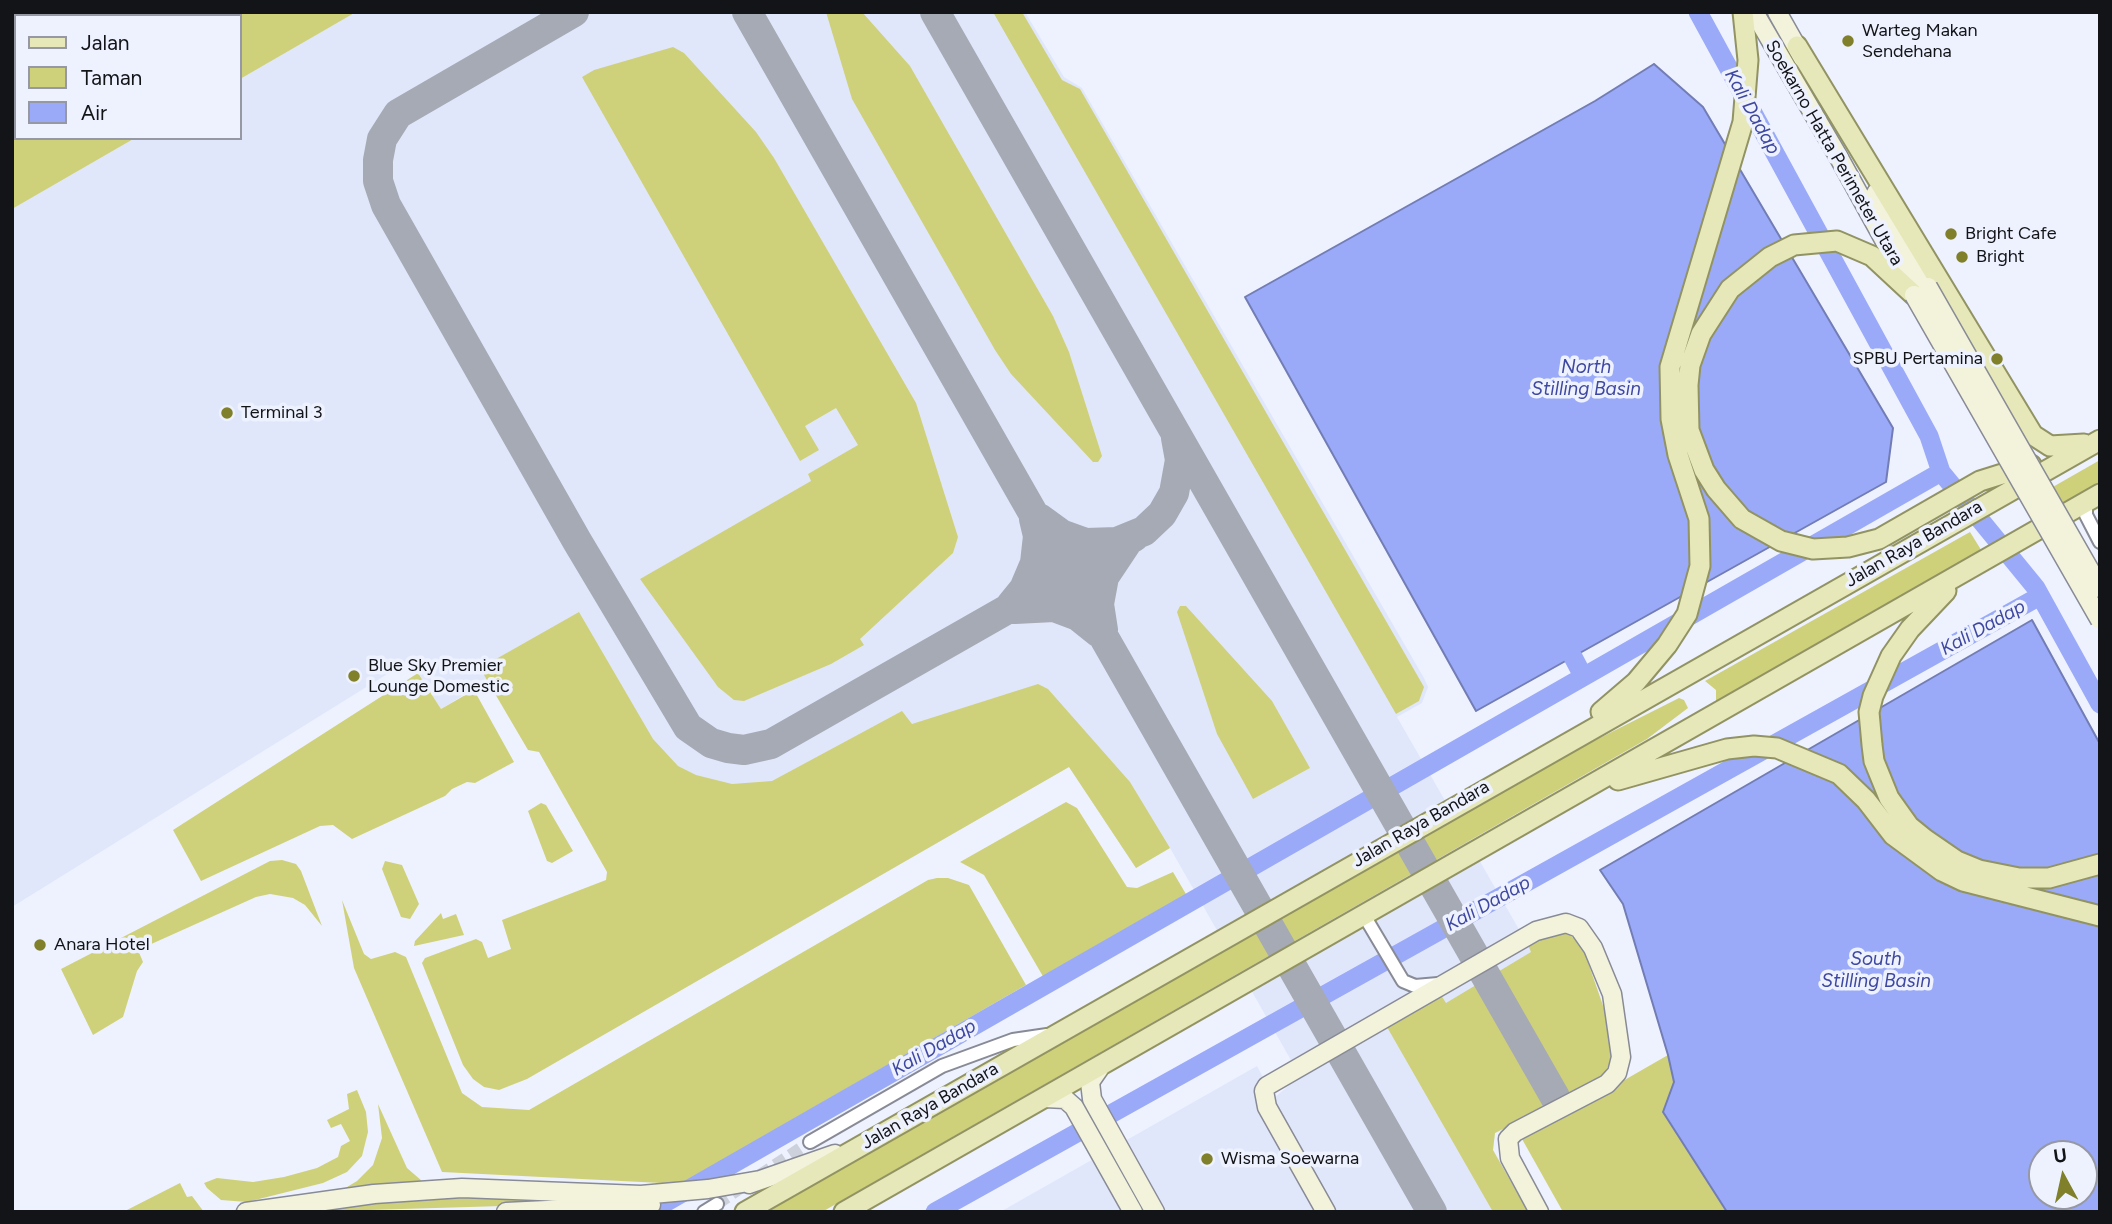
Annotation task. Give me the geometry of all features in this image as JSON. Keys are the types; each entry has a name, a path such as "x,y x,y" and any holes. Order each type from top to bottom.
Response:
{"main road":[{"path":"1560,746 1616,699 1667,645 1687,614 1700,566 1699,519 1678,455 1671,419 1670,367 1743,122 1748,60 1743,12"},
{"path":"1797,46 2034,435 2044,444 2057,447 2097,441"},
{"path":"1921,291 1872,256 1837,241 1794,245 1770,257 1730,289 1714,310 1695,350 1690,365 1688,410 1689,430 1704,470 1721,496 1742,519 1781,541 1813,549 1848,547 1879,539 1980,481 2046,460 2066,458"},
{"name":"Jalan Raya Bandara","path":"745,1212 2097,441"},
{"path":"844,1212 1365,917 2093,498"},
{"path":"1975,566 1910,629 1881,674 1870,712 1874,761 1889,797 1909,826 1957,861 1996,874 2019,878 2049,878 2100,864"},
{"path":"1587,789 1727,749 1754,746 1791,752 1839,774 1866,800 1893,835 1921,859 1942,871 1963,881 2100,916"}],"street":[{"name":"Soekarno Hatta Perimeter Utara","path":"1754,12 1921,291"},
{"path":"1777,12 1797,46 1921,291 2100,620"},
{"path":"1921,291 2100,587"},
{"path":"2093,498 2086,515 2100,542"},
{"path":"1365,917 1403,981 1415,986 1451,980"},
{"path":"1326,1212 1267,1107 1264,1091 1279,1078 1536,931 1566,923 1579,928 1589,939 1612,994 1621,1046 1617,1073 1606,1084 1515,1132 1508,1139 1510,1158 1539,1212"},
{"path":"810,1142 942,1066 1013,1040 1057,1034"},
{"path":"1099,1069 1090,1082 1092,1099 1155,1212"},
{"path":"1045,1098 1065,1099 1074,1107 1133,1212"},
{"path":"246,1212 374,1194 463,1188 604,1201 706,1201 871,1140"},
{"path":"506,1212 604,1201"}],"shaded area":[{"path":"12,12 1025,12 1064,77 1082,88 1424,678 1428,687 1422,703 1397,717 1528,945 1550,935 1595,1083 1495,1133 1493,1150 1528,1212 1000,1212 1257,1066 1274,1098 1300,1076 1170,848 1136,868 1069,767 729,963 488,680 441,709 410,660 12,907"}],"green space":[{"path":"12,12 356,12 242,78 242,14 14,14 14,140 132,140 12,209"},
{"path":"826,12 862,12 910,66 1053,316 1069,352 1102,456 1098,462 1093,462 1011,374 995,350 852,99"},
{"path":"993,12 1022,12 1062,80 1080,89 1424,687 1419,701 1396,714"},
{"path":"673,47 684,53 756,132 774,158 916,403 958,537 953,553 860,639 864,645 831,664 744,701 734,700 718,687 640,579 811,481 808,474 858,445 836,408 805,426 819,450 800,461 582,77 594,70"},
{"path":"2100,460 2100,484 2062,507 2051,488"},
{"path":"1970,532 1983,553 1712,708 1716,701 1716,690 1705,681"},
{"path":"1180,606 1186,606 1272,701 1310,768 1253,799 1217,734 1177,612"},
{"path":"579,612 653,739 678,766 696,775 732,784 772,781 902,711 912,724 1038,684 1048,689 1130,782 1170,848 1136,868 1069,767 527,1079 499,1090 484,1087 473,1079 463,1065 422,963 425,958 476,939 482,942 488,958 511,949 502,920 606,880 607,872 539,752 528,750 484,675 484,669 489,663"},
{"path":"418,673 441,709 474,690 514,762 475,783 467,782 452,789 445,796 352,839 333,825 320,826 201,881 173,830"},
{"path":"1679,698 1684,700 1688,708 1647,739 822,1212 765,1212 1572,752"},
{"path":"1066,802 1077,808 1127,887 1137,888 1173,872 1193,906 1048,985 984,875 960,862"},
{"path":"541,803 546,805 573,851 552,863 547,861 528,811"},
{"path":"282,860 296,864 301,871 322,926 305,905 293,898 270,894 256,897 138,950 143,962 137,971 123,1017 93,1035 61,969 270,861"},
{"path":"385,861 402,865 419,904 410,919 401,917 382,869"},
{"path":"948,878 969,885 1026,985 681,1184 442,1172 354,968 342,900 364,954 371,959 395,952 406,957 462,1093 482,1107 529,1110 928,880"},
{"path":"441,913 443,919 456,914 464,935 414,946 415,941"},
{"path":"1566,932 1582,945 1608,1020 1613,1056 1604,1075 1595,1083 1495,1133 1493,1150 1528,1212 1493,1212 1387,1027 1441,995 1446,1003 1531,952 1528,945 1550,935"},
{"path":"1668,1055 1674,1082 1663,1112 1727,1212 1563,1212 1522,1139"},
{"path":"357,1090 366,1112 368,1132 362,1156 347,1172 323,1183 247,1202 221,1200 207,1188 204,1183 217,1178 253,1182 284,1177 317,1168 338,1157 341,1146 350,1141 341,1124 331,1128 327,1120 349,1109 347,1094"},
{"path":"378,1104 407,1168 422,1181 337,1193 357,1181 373,1165 382,1138"},
{"path":"180,1183 187,1197 192,1196 204,1212 123,1212"},
{"path":"408,1199 604,1200 604,1203 301,1212"}],"water":[{"name":"North Stilling Basin","path":"1654,64 1703,107 1893,428 1886,482 1476,711 1245,297 1595,101"},
{"name":"South Stilling Basin","path":"2032,620 2100,744 2100,1212 1727,1212 1663,1112 1674,1082 1623,904 1600,870"}],"waterway":[{"name":"Kali Dadap","path":"1698,12 1929,436 1941,472 2036,588 2100,704"},
{"name":"Kali Dadap","path":"649,1212 1941,472"},
{"name":"Kali Dadap","path":"935,1212 2040,596"},
{"name":"Kali Dadap","path":"1573,657 1583,676"}],"taxiway":[{"path":"574,12 398,114 382,139 378,181 386,205 577,541 688,727 711,743 728,748 744,750 771,744 1134,537"},
{"path":"747,12 1432,1212"},
{"path":"935,12 1555,1097"},
{"path":"1039,518 1061,534 1086,543 1117,542 1144,531 1162,514 1174,493 1180,460 1176,438"},
{"path":"1011,605 1024,589 1035,563 1038,536 1034,519"},
{"path":"1103,630 1099,604 1104,577 1126,544"},
{"path":"1015,609 1054,607 1078,616 1098,632"}],"tunnel":[{"path":"760,1175 810,1142"},
{"path":"717,1204 745,1185"}],"place":[{"name":"Warteg Makan Sendehana","path":"1848,41"},
{"name":"Bright Cafe","path":"1951,234"},
{"name":"Bright","path":"1962,257"},
{"name":"SPBU Pertamina","path":"1997,359"},
{"name":"Terminal 3","path":"227,413"},
{"name":"Blue Sky Premier Lounge Domestic","path":"354,676"},
{"name":"Anara Hotel","path":"40,945"},
{"name":"Wisma Soewarna","path":"1207,1159"}]}
